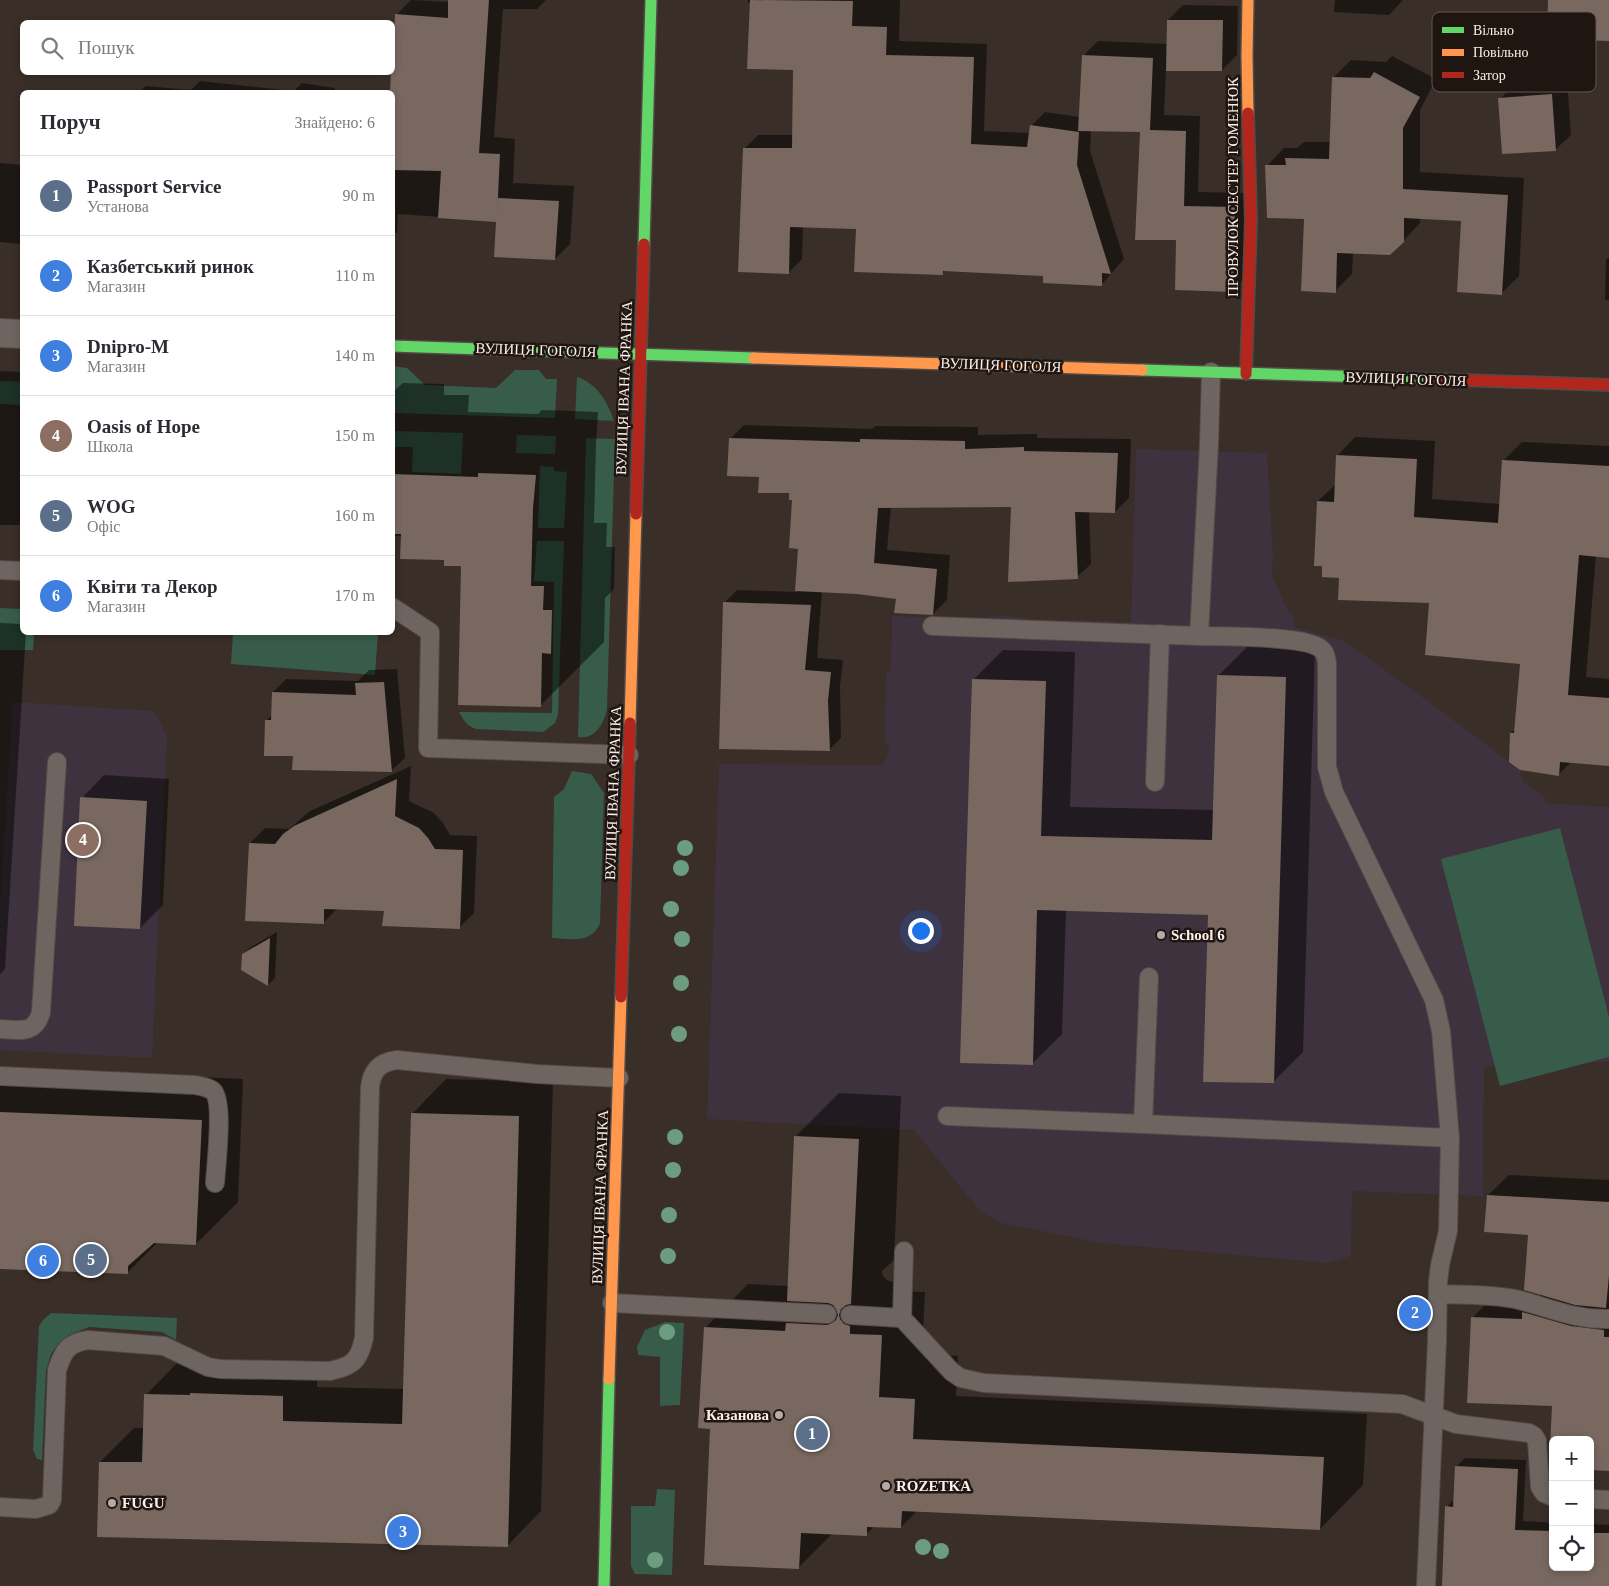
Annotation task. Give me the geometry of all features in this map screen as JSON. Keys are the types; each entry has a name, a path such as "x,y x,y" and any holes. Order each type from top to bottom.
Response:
{"street":[{"name":"ВУЛИЦЯ ІВАНА ФРАНКА","path":"604,1586 606,1459 651,0"},
{"name":"ПРОВУЛОК СЕСТЕР ГОМЕНЮК","path":"1246,374 1251,221 1247,56 1248,0"},
{"path":"0,333 20,334"},
{"name":"ВУЛИЦЯ ГОГОЛЯ","path":"395,346 1609,385"}],"lane":[{"path":"1199,636 1211,372"},
{"path":"0,570 20,571"},
{"path":"395,609 430,632 428,748 629,754"},
{"path":"932,626 1289,639 1317,646 1323,650 1326,656 1328,673 1327,767 1334,792 1434,1000 1442,1031 1450,1138 1448,1231 1440,1265 1438,1294 1426,1586"},
{"path":"1155,782 1160,634"},
{"path":"0,1029 30,1029 36,1025 41,1012 57,762"},
{"path":"1143,1124 1149,977"},
{"path":"0,1507 36,1509 49,1505 52,1500 57,1370 61,1358 68,1348 77,1342 88,1340 164,1346 208,1367 220,1369 330,1371 345,1368 355,1362 362,1351 364,1338 370,1087 371,1076 377,1066 387,1061 397,1060 536,1074 619,1078"},
{"path":"0,1076 206,1087 213,1091 217,1099 219,1112 215,1183"},
{"path":"947,1116 1450,1138"},
{"path":"902,1318 904,1251"},
{"path":"1438,1294 1504,1297 1566,1315 1609,1319"},
{"path":"612,1304 827,1314"},
{"path":"850,1314 902,1318 952,1372 961,1378 972,1381 1391,1403 1411,1407 1456,1424 1529,1432 1537,1441 1538,1481 1544,1493 1549,1495"},
{"path":"1594,1499 1609,1500"}],"shaded area":[{"name":"School 6","path":"1136,449 1267,453 1273,556 1272,575 1287,609 1294,617 1294,627 1344,641 1520,770 1522,781 1545,797 1545,803 1609,807 1609,1062 1588,1063 1500,1086 1494,1066 1484,1067 1483,1196 1352,1191 1351,1256 1328,1263 1102,1243 1001,1223 980,1211 914,1130 707,1119 719,764 882,765 887,758 889,747 885,742 886,672 891,670 892,616 950,618 1007,616 1031,619 1131,622"},
{"path":"13,702 154,711 167,736 152,1058 0,1050 0,908"}],"green space":[{"path":"395,366 407,368 425,385 496,388 515,370 539,370 546,379 557,379 555,418 395,413"},
{"path":"577,377 590,384 601,394 614,421 575,419"},
{"path":"0,381 20,382 20,405 0,404"},
{"path":"395,431 463,433 461,474 412,472 413,447 395,447"},
{"path":"517,435 556,436 555,454 516,453"},
{"path":"586,438 615,439 607,709 604,720 594,733 589,736 578,737"},
{"path":"540,466 554,467 554,471 567,472 564,528 538,528"},
{"path":"537,541 564,541 558,715 555,723 543,732 476,729 466,723 459,712 552,713 554,582 534,581"},
{"path":"0,608 20,609 20,635 34,635 33,650 0,650"},
{"path":"233,635 378,635 375,675 231,664"},
{"path":"572,771 591,774 604,793 600,923 592,934 580,939 552,938 554,797 564,789"},
{"path":"1560,828 1609,1017 1609,1057 1500,1086 1441,859"},
{"path":"51,1313 177,1318 176,1340 162,1332 89,1327 69,1335 59,1343 51,1354 46,1371 42,1460 37,1459 33,1450 39,1326"},
{"path":"665,1322 684,1323 680,1405 660,1406 660,1357 638,1355 637,1347 645,1330"},
{"path":"657,1489 675,1490 672,1575 635,1574 631,1566 631,1506 655,1506"}],"building":[{"path":"448,0 489,0 479,153 500,154 497,217 498,198 559,201 555,260 494,257 496,222 438,218 441,171 395,170 395,90 390,90 391,75 395,75 395,14 448,18"},
{"path":"750,0 853,1 852,26 887,27 886,55 974,57 971,144 1027,147 1030,125 1079,132 1077,165 1111,274 1102,273 1102,286 1043,283 1043,276 943,271 943,275 854,272 856,229 790,227 789,274 738,272 743,148 792,148 793,70 747,69"},
{"path":"1548,0 1609,0 1609,41 1596,41 1596,12 1548,12"},
{"path":"1167,20 1223,20 1222,71 1166,71"},
{"path":"1082,55 1153,58 1150,130 1186,131 1184,206 1235,207 1233,292 1175,290 1176,240 1135,240 1140,132 1078,131"},
{"path":"1374,72 1420,97 1403,128 1403,189 1508,195 1502,295 1457,292 1461,221 1404,218 1404,242 1390,255 1337,253 1336,293 1301,291 1304,219 1267,218 1265,165 1286,165 1285,158 1329,159 1332,77 1370,78"},
{"path":"1552,94 1556,151 1502,154 1498,98"},
{"path":"729,438 860,442 860,439 965,441 965,449 1024,447 1024,451 1118,453 1115,513 1075,512 1078,579 1008,582 1011,507 878,508 874,563 937,569 933,615 894,613 896,599 857,594 795,591 798,549 789,548 792,500 789,500 789,493 758,493 759,477 727,476"},
{"path":"1336,455 1417,459 1414,517 1498,523 1502,460 1609,466 1609,558 1579,555 1568,695 1609,698 1609,766 1560,762 1559,776 1520,770 1509,762 1510,733 1514,733 1520,664 1425,655 1429,603 1338,600 1339,578 1322,577 1322,566 1314,566 1317,501 1334,502"},
{"path":"478,473 536,475 533,508 531,586 544,586 543,610 552,610 551,654 542,653 541,707 458,705 461,566 444,566 444,560 400,559 401,534 395,534 395,474 478,477"},
{"path":"723,602 811,605 805,670 831,672 828,701 830,751 719,749"},
{"path":"1217,675 1286,677 1274,1083 1203,1082 1208,915 1037,910 1033,1065 960,1063 972,679 1046,681 1041,836 1212,840"},
{"path":"384,682 392,772 292,770 293,756 264,756 265,720 271,720 272,692 356,695 355,683"},
{"path":"397,779 395,816 419,828 435,849 463,850 460,929 382,926 384,911 324,909 324,924 245,921 249,843 275,844 283,834 294,826"},
{"path":"80,797 147,801 140,929 74,926"},
{"path":"270,938 268,986 241,970 242,954"},
{"path":"0,1112 202,1120 196,1245 154,1243 128,1266 128,1274 0,1269"},
{"path":"411,1113 519,1116 508,1547 97,1537 99,1462 142,1462 144,1394 190,1395 190,1393 283,1396 283,1421 402,1424"},
{"path":"794,1136 859,1139 851,1304 841,1309 839,1315 844,1324 850,1326 850,1334 882,1335 879,1397 915,1399 913,1439 1324,1457 1320,1530 902,1511 901,1528 867,1527 867,1536 801,1533 799,1569 704,1565 710,1429 698,1428 704,1327 785,1331 786,1323 827,1325 836,1320 838,1315 833,1305 828,1303 787,1301"},
{"path":"1487,1195 1609,1202 1609,1275 1606,1308 1575,1305 1524,1290 1528,1235 1484,1232"},
{"path":"1522,1312 1571,1326 1604,1330 1604,1337 1609,1337 1609,1471 1594,1470 1594,1436 1551,1436 1552,1406 1467,1403 1471,1317 1522,1319"},
{"path":"1455,1466 1518,1469 1515,1530 1549,1531 1549,1571 1594,1571 1594,1533 1609,1533 1609,1586 1442,1586 1445,1506 1453,1507"}],"traffic: fast":[{"path":"644,244 651,0"},
{"path":"395,346 754,358"},
{"path":"1142,370 1433,379"},
{"path":"604,1586 609,1379"}],"traffic: slow":[{"path":"1248,0 1248,113"},
{"path":"754,358 1142,370"},
{"path":"630,723 636,514"},
{"path":"609,1379 621,997"}],"traffic: jam":[{"path":"1246,374 1251,221 1248,113"},
{"path":"636,514 644,244"},
{"path":"1433,379 1609,385"},
{"path":"621,997 630,723"}],"place":[{"name":"Oasis of Hope","path":"83,840"},
{"name":"School 6","path":"1161,935"},
{"name":"WOG","path":"91,1260"},
{"name":"Квіти та Декор","path":"43,1261"},
{"name":"Казбетський ринок","path":"1415,1313"},
{"name":"Казанова","path":"779,1415"},
{"name":"Passport Service","path":"812,1434"},
{"name":"ROZETKA","path":"886,1486"},
{"name":"FUGU","path":"112,1503"},
{"name":"Dnipro-M","path":"403,1532"}]}
